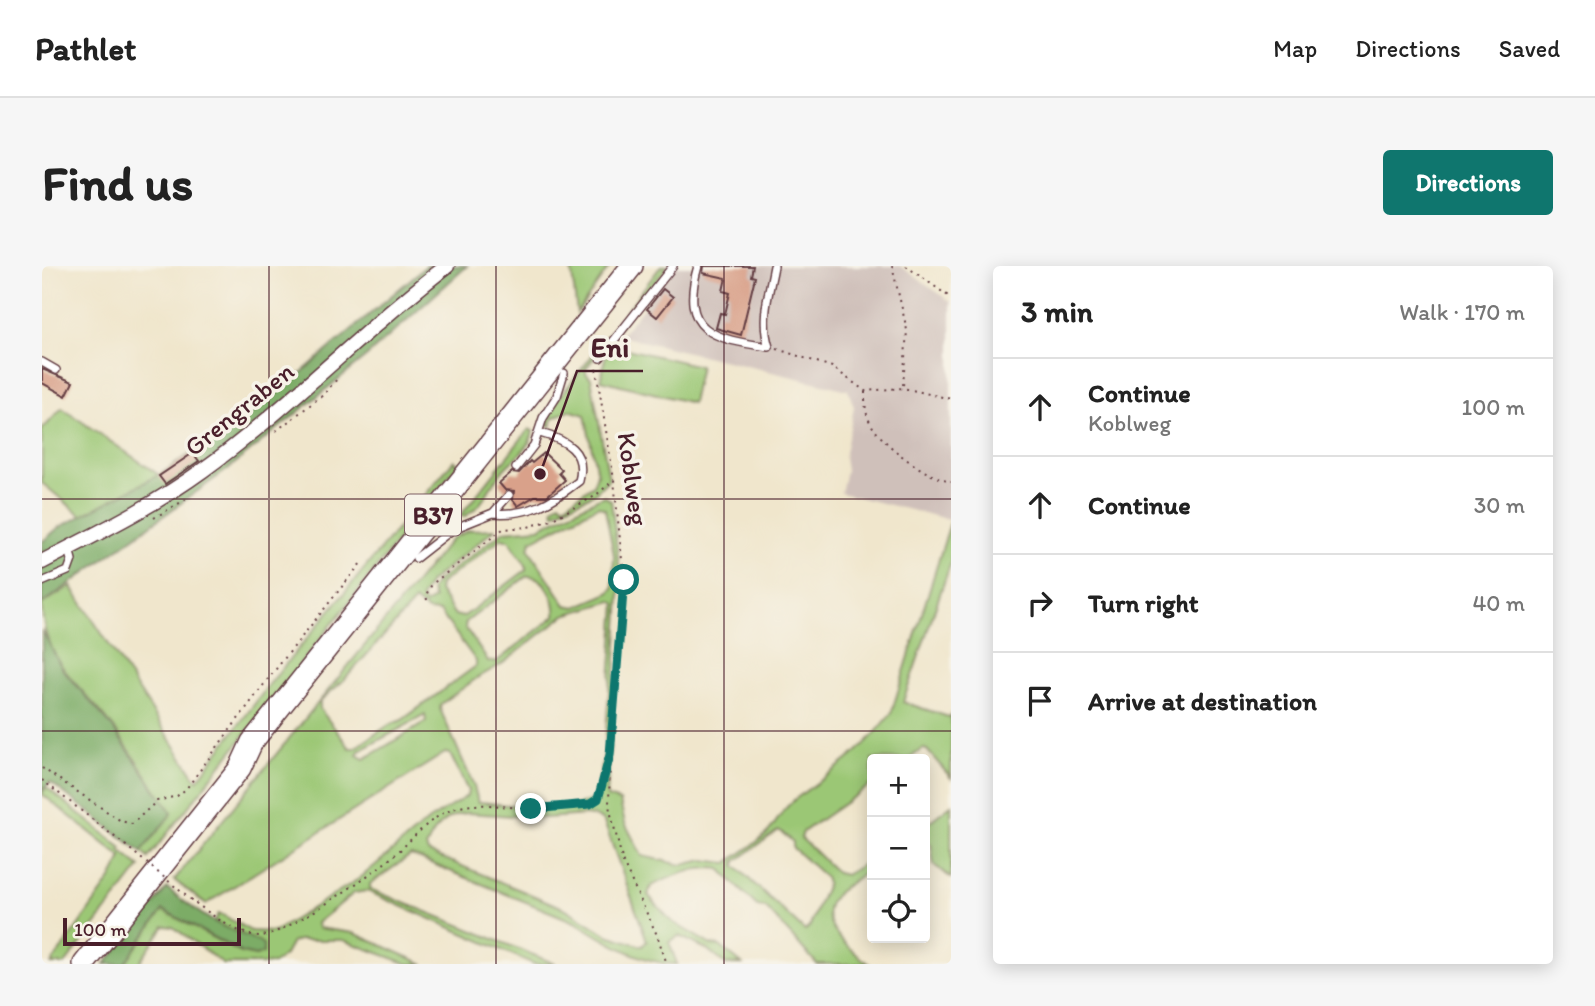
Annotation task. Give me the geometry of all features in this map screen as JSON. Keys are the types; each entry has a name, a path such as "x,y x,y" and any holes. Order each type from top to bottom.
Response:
{"main road":[{"name":"B37","path":"84,964 240,768 253,742 632,266"},
{"name":"B37","path":"240,768 262,750 648,266"}],"street":[{"name":"Grengraben","path":"42,562 147,509 205,469 278,412 447,266"}],"lane":[{"path":"600,358 673,266"},
{"path":"698,266 691,299 694,315 702,329 719,337 769,347 765,333 765,316 774,266"},
{"path":"42,362 56,370"},
{"path":"516,468 540,433 543,418 557,396 564,373"},
{"path":"493,513 510,515 544,506 579,481 583,467 579,455 569,443 540,433"},
{"path":"416,558 453,529 493,513 509,495"},
{"path":"539,496 544,506"},
{"path":"42,582 68,571 72,560 68,548"}],"path":[{"path":"892,266 907,330 903,388"},
{"path":"906,266 951,298"},
{"path":"769,347 832,367 865,391 903,388 951,399"},
{"name":"Koblweg","path":"600,358 596,381 614,480 624,580 610,755 609,806 617,844 667,964"},
{"path":"865,391 869,421 879,434 921,470 951,482"},
{"path":"427,600 426,595 432,584 503,529 528,527 551,520 595,496 614,480"},
{"path":"42,768 121,821 132,824 157,801 177,796 198,775 268,679 361,564"},
{"path":"42,780 217,918 250,934 275,935 393,857 430,821 450,810 466,805 531,809 590,804 598,799 610,755"}],"shaded area":[{"path":"677,266 900,266 951,302 951,520 841,493 846,470 844,458 854,407 848,390 620,336"}],"green space":[{"path":"426,266 467,266 367,356 228,469 42,604 42,542 58,528 159,475 267,402"},
{"path":"571,266 610,266 577,313"},
{"path":"661,266 668,266 586,368 586,373 591,378 609,479 594,494 554,513 553,508 560,502 564,506 593,485 597,474 585,415 569,410 553,418 551,427 547,422 550,410"},
{"path":"614,346 700,366 692,403 601,380 605,358"},
{"path":"62,408 159,475 82,516 42,483 42,430"},
{"path":"529,429 533,431 528,444 504,469 478,506 464,517 460,516"},
{"path":"454,460 458,464 148,858 141,852 172,813 110,723 74,683 55,656 48,641 42,604 71,586 197,780 271,682"},
{"path":"603,496 611,500 621,580 607,797 620,801 625,823 642,856 682,865 704,860 727,863 752,846 770,830 790,804 857,751 891,714 951,520 951,562 903,702 949,717 951,715 951,778 927,750 923,749 916,754 867,754 867,787 803,832 801,838 837,873 846,875 867,861 867,872 833,898 828,907 828,917 838,935 869,964 817,964 766,908 757,906 720,869 693,870 676,876 651,886 648,895 671,921 711,945 720,946 742,964 725,964 708,950 679,936 669,942 677,964 638,956 577,923 411,855 370,884 370,889 556,964 534,964 367,891 354,893 317,923 318,928 354,933 424,964 408,964 343,940 299,940 292,942 285,955 273,964 223,964 173,927 164,926 138,964 124,964 162,910 241,953 256,956 259,941 248,939 214,922 219,913 251,931 274,932 360,878 429,820 467,796 468,791 450,754 445,753 206,904 174,880 452,538 470,530 495,529 430,582 421,598 425,604 434,599 431,590 435,583 504,531 539,528","holes":["598,506 605,509 614,555 613,588 609,593 576,607 566,605 529,549 531,541","502,538 509,540 526,565 526,570 463,617 455,615 439,591 440,584","527,576 544,584 554,603 555,616 496,662 488,661 465,627 466,622","415,601 428,611 440,612 476,661 476,666 402,720 389,725 355,748 350,748 320,709 320,701 344,680","612,601 616,604 604,755 596,797 571,806 555,807 478,802 474,786 440,709 441,704 502,664 565,615","425,715 426,722 364,759 357,755 359,751","459,814 546,818 586,815 597,817 604,822 647,941 642,946 608,935 566,909 428,852 426,847 441,824","779,830 793,842 793,848 825,877 827,884 810,926 805,931 735,866 736,861"]},
{"path":"42,630 63,670 110,724 172,813 141,852 50,782 42,791"},
{"path":"46,787 122,848 120,851 140,867 65,964 51,964 111,879 122,858 42,794"},
{"path":"951,805 951,878 934,865 930,821"},
{"path":"167,888 211,920 263,945 263,953 256,956 242,953 163,910 124,964 105,964"}],"building":[{"path":"704,266 753,266 751,276 755,277 741,335 716,328 720,313 725,314 730,293 723,291 726,278 703,273"},
{"path":"663,289 673,297 657,317 647,309"},
{"path":"42,369 73,382 66,396 42,383"},
{"path":"193,453 199,461 165,484 159,476"},
{"path":"544,453 562,470 559,473 565,480 547,496 535,496 518,506 513,500 514,491 505,490 499,483 512,472 519,473 530,461 532,463"}],"place":[{"name":"Eni","path":"540,474"}],"route":[{"path":"531,809 566,808 590,804 598,799 610,755 624,580"}]}
